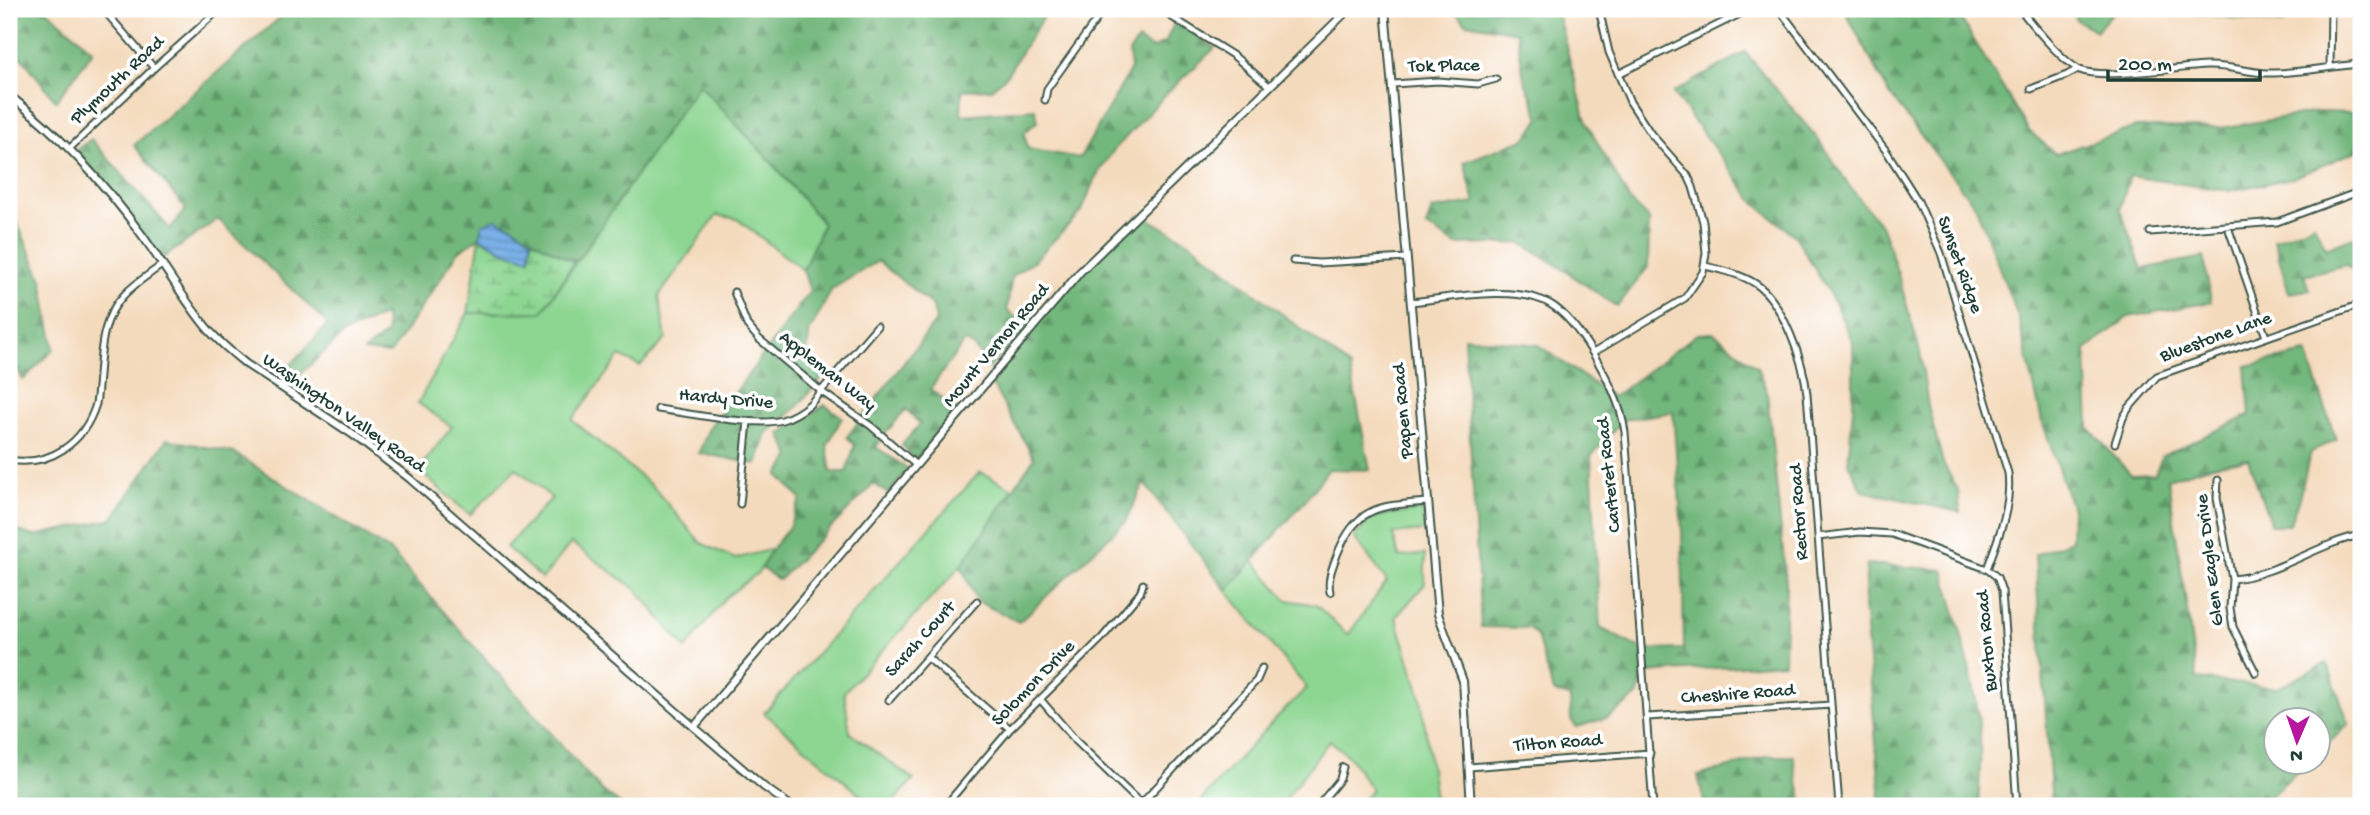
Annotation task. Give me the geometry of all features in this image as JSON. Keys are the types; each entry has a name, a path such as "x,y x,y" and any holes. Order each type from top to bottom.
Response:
{"street":[{"path":"103,9 154,68"},
{"name":"Plymouth Road","path":"69,149 220,9"},
{"path":"1045,100 1046,89 1104,9"},
{"path":"1159,9 1234,56 1269,86"},
{"name":"Mount Vernon Road","path":"694,727 1082,270 1349,9"},
{"name":"Papen Road","path":"1385,9 1439,621 1463,681 1471,806"},
{"path":"1593,354 1685,298 1705,266 1706,235 1688,176 1638,116 1609,52 1598,9"},
{"path":"1618,74 1750,9"},
{"name":"Sunset Ridge","path":"1779,9 1894,162 1918,201 1936,239 1968,335 2008,473 2009,495 2004,520 1987,569"},
{"path":"2020,9 2040,33 2078,69 2090,73 2108,74 2212,65 2269,73 2361,64"},
{"path":"2330,66 2331,9"},
{"path":"2031,89 2078,69"},
{"name":"Tok Place","path":"1393,84 1438,81 1478,84 1496,79"},
{"name":"Washington Valley Road","path":"9,95 53,132 127,214 204,325 233,353 352,434 409,478 694,727 764,787 791,806"},
{"path":"2150,232 2277,222 2361,191"},
{"path":"2228,227 2266,337"},
{"path":"1293,261 1320,263 1407,258"},
{"path":"9,460 31,462 53,456 81,435 96,404 105,329 112,310 130,289 163,264"},
{"name":"Rector Road","path":"1705,266 1735,274 1759,286 1776,308 1803,368 1839,806"},
{"name":"Appleman Way","path":"734,292 752,332 822,392 871,425 916,465"},
{"name":"Carteret Road","path":"1411,302 1484,295 1521,295 1541,300 1565,317 1607,378 1623,420 1653,806"},
{"name":"Bluestone Lane","path":"2115,443 2129,408 2157,376 2361,304"},
{"name":"Hardy Drive","path":"657,409 748,421 773,422 790,417 803,410 822,392 877,326"},
{"path":"740,504 748,421"},
{"name":"Glen Eagle Drive","path":"2218,480 2217,498 2232,579 2230,608 2233,628 2256,673"},
{"path":"1330,592 1330,576 1344,539 1360,518 1380,507 1427,502"},
{"name":"Buxton Road","path":"1818,537 1860,532 1892,534 1987,569 1997,577 2002,591 2017,806"},
{"path":"2232,579 2256,576 2361,535"},
{"name":"Solomon Drive","path":"945,806 1010,729 1102,638 1140,593 1143,584"},
{"name":"Sarah Court","path":"889,700 977,601"},
{"path":"928,658 1010,729"},
{"path":"1040,699 1076,741 1140,805 1257,680 1262,668"},
{"name":"Cheshire Road","path":"1648,717 1831,705"},
{"name":"Tilton Road","path":"1469,767 1650,753"},
{"path":"1318,806 1340,779 1343,767"}],"green space":[{"path":"9,9 46,9 93,51 56,101 9,45"},
{"path":"290,9 1048,9 1006,76 991,89 962,90 961,115 1035,109 1038,121 1024,133 1028,149 1080,158 1131,69 1129,53 1138,40 1153,49 1166,41 1175,22 1215,48 1169,91 1113,151 1095,178 1082,211 1036,259 1012,276 1007,310 1028,328 989,368 974,347 965,341 930,389 957,409 916,459 902,445 920,424 906,409 876,447 908,469 888,494 874,484 779,580 761,568 789,527 801,499 778,475 791,456 780,434 825,405 842,417 827,446 831,472 846,472 855,445 847,437 936,321 933,306 878,261 832,289 809,333 807,355 825,374 796,408 767,433 757,464 699,453 709,428 810,291 803,270 823,224 773,164 699,84 578,260 570,260 512,226 482,225 480,237 459,251 390,354 364,351 387,333 385,315 346,332 286,387 280,377 328,324 218,219 160,260 77,149 91,139 170,229 186,209 134,145"},
{"path":"1452,9 1556,9 1587,124 1630,201 1649,220 1648,267 1617,307 1521,243 1456,245 1426,226 1432,210 1475,203 1464,162 1526,138 1540,118 1524,79 1517,32 1466,23"},
{"path":"1844,9 1955,9 2029,131 2056,154 2136,127 2221,128 2318,112 2361,113 2361,153 2356,151 2292,178 2229,191 2130,176 2120,209 2142,269 2204,257 2211,302 2128,317 2086,350 2089,428 2131,475 2155,474 2162,456 2250,415 2246,366 2307,353 2336,440 2311,452 2289,525 2271,525 2248,459 2213,465 2168,479 2197,679 2278,688 2327,663 2349,724 2332,740 2332,706 2262,706 2262,776 2292,776 2259,806 2052,806 2035,555 2071,541 2072,509 2042,421 2018,317 1976,207 1890,95"},
{"path":"2074,9 2116,9 2096,31 2075,19"},
{"path":"2156,9 2287,9 2283,24"},
{"path":"1745,52 1818,139 1850,187 1882,227 1920,352 1928,406 1943,463 1958,490 1960,512 1863,491 1848,463 1853,408 1853,342 1832,298 1796,237 1756,204 1673,93"},
{"path":"699,83 823,224 803,270 737,219 717,215 659,296 666,339 640,366 620,356 572,420 652,486 701,543 735,559 772,549 759,572 725,598 686,649 637,590 571,543 542,579 506,547 552,498 516,468 470,515 418,470 452,427 418,403 468,313 542,312"},
{"path":"9,205 42,279 54,349 23,380 9,352"},
{"path":"1140,214 1191,243 1350,367 1370,470 1329,469 1227,591 1144,483 1126,521 1019,622 977,601 961,566 1034,458 989,379 1080,272"},
{"path":"2314,224 2326,248 2353,237 2361,239 2361,301 2358,274 2346,265 2304,275 2309,290 2289,293 2274,240"},
{"path":"480,237 504,251 530,259 531,239 574,262 542,312 468,313"},
{"path":"1714,333 1757,367 1767,392 1786,582 1784,663 1645,673 1637,696 1609,717 1577,727 1571,721 1570,697 1553,692 1537,636 1529,628 1481,627 1464,337 1538,345 1613,397 1697,334","holes":["1673,412 1682,531 1684,649 1643,650 1600,628 1591,456 1623,420"]},
{"path":"167,439 234,453 390,551 601,790 623,806 9,806 9,528 34,536 112,519"},
{"path":"980,472 1013,489 961,566 844,692 850,733 914,780 889,806 869,806 863,797 764,713"},
{"path":"1423,510 1424,531 1393,534 1399,557 1425,554 1425,584 1396,617 1421,698 1436,806 1358,806 1372,790 1351,759 1330,740 1280,806 1196,806 1307,688 1227,591 1253,560 1287,600 1316,605 1348,635 1387,581 1354,537 1373,517"},
{"path":"1867,564 1944,570 1978,713 1978,806 1879,806 1880,789 1864,605"},
{"path":"1768,756 1794,756 1803,806 1705,806 1698,776"},
{"path":"1590,797 1601,806 1506,806 1507,804"}],"water":[{"path":"495,219 512,226 531,239 530,259 504,251 480,237 482,225"}]}
